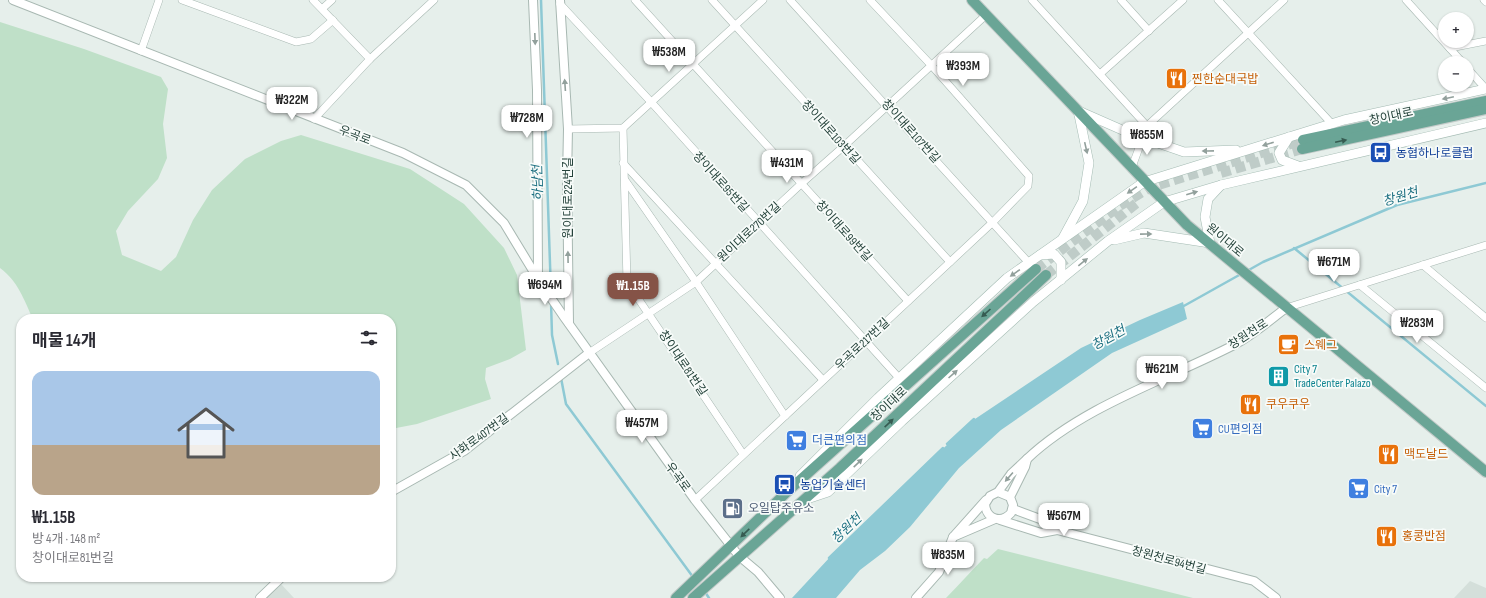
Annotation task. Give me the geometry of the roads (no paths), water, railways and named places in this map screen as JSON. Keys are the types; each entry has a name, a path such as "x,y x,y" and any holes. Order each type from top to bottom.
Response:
{"main road":[{"name":"원이대로","path":"972,0 1132,167 1144,182 1187,225 1486,472"},
{"path":"789,490 802,472 899,378 1007,278 1033,266 1040,255 1144,182 1344,120 1486,89"},
{"name":"창이대로","path":"1486,101 1302,145 1486,109"},
{"path":"1078,110 1143,138 1184,152 1247,150"},
{"path":"1062,240 1083,201 1089,163 1078,110"},
{"path":"804,500 828,492 913,411 1032,302 1108,241 1164,202 1221,185 1486,123"},
{"path":"1289,137 1279,153 1282,160 1289,164 1300,166"},
{"path":"1108,241 1144,233 1212,245 1205,217 1208,199 1221,185"},
{"path":"1040,255 1054,254 1061,262 1061,280"},
{"name":"창이대로","path":"676,598 789,490 1033,266"},
{"name":"창이대로","path":"695,596 739,556 755,545 1046,275"}],"street":[{"path":"141,51 159,0"},
{"path":"182,0 296,42 311,39 332,20"},
{"path":"313,0 323,8 332,20 370,59"},
{"path":"323,8 332,0"},
{"path":"314,119 370,59 434,0"},
{"path":"533,0 537,90 540,281"},
{"name":"창이대로99번길","path":"635,0 800,184 908,301"},
{"name":"창이대로103번길","path":"712,0 950,262"},
{"path":"568,129 623,128 763,0"},
{"name":"창이대로107번길","path":"790,0 1033,266"},
{"path":"870,0 932,66"},
{"path":"1032,0 1147,126"},
{"path":"1121,0 1149,31"},
{"path":"1100,74 1183,0"},
{"path":"1218,0 1332,124"},
{"path":"1132,167 1147,126 1284,0"},
{"path":"1406,0 1438,35"},
{"name":"우곡로","path":"18,1 141,51 403,153 466,185 504,223 540,281 589,353 694,500 739,556 780,598"},
{"name":"창이대로95번길","path":"560,2 899,378"},
{"name":"원이대로224번길","path":"560,2 568,129 567,320"},
{"name":"원이대로270번길","path":"589,353 696,282 800,184 844,146 986,15"},
{"path":"1474,43 1486,41"},
{"path":"1450,48 1457,56"},
{"name":"우곡로217번길","path":"694,500 993,222 1028,186 1029,176 932,66"},
{"path":"1474,76 1486,89"},
{"name":"창이대로81번길","path":"623,128 627,282 743,454"},
{"path":"623,163 823,380"},
{"path":"624,180 696,282 784,416"},
{"name":"창원천로","path":"998,492 1011,474 1042,445 1071,426 1128,394 1236,344 1286,308 1486,245"},
{"path":"1423,265 1486,318"},
{"path":"1360,285 1485,384"},
{"name":"사화로407번길","path":"396,489 464,451 589,353"},
{"path":"953,537 1008,516 1013,509 1010,497 1025,467 1027,459"},
{"path":"916,598 939,572 953,537 990,496 998,492 1010,497"},
{"path":"987,500 986,509 991,517 1041,533 1057,530"},
{"path":"1013,509 1040,519 1057,530"},
{"name":"창원천로94번길","path":"1057,530 1254,581 1276,598"},
{"path":"260,598 277,582"}],"water":[{"path":"1183,302 1187,319 1112,353 1001,430 959,468 910,527 885,551 860,570 836,598 792,598 831,556 972,421 1081,348 1140,320"}],"waterway":[{"name":"하남천","path":"541,0 551,293"},
{"name":"창원천","path":"1247,271 1263,262 1397,205 1486,183"},
{"path":"1294,248 1486,406"},
{"name":"창원천","path":"1182,307 1241,274"},
{"name":"하남천","path":"551,302 552,335 558,364"},
{"path":"561,378 566,404 693,577"},
{"name":"창원천","path":"947,444 974,419"},
{"name":"창원천","path":"829,558 943,448"},
{"path":"705,592 709,598"}],"tunnel":[{"path":"1036,269 1118,207 1149,188 1303,140"},
{"path":"1221,173 1302,149"},
{"path":"1046,275 1138,202"}],"place":[{"name":"찐한순대국밥","path":"1176,79"},
{"name":"농협하나로클럽","path":"1380,153"},
{"name":"스웨그","path":"1288,345"},
{"name":"City 7 TradeCenter Palazo","path":"1278,376"},
{"name":"쿠우쿠우","path":"1250,404"},
{"name":"CU편의점","path":"1203,429"},
{"name":"더큰편의점","path":"797,440"},
{"name":"맥도날드","path":"1388,454"},
{"name":"농업기술센터","path":"785,485"},
{"name":"City 7","path":"1359,489"},
{"name":"오일탑주유소","path":"733,508"},
{"name":"홍콩반점","path":"1386,536"}]}
